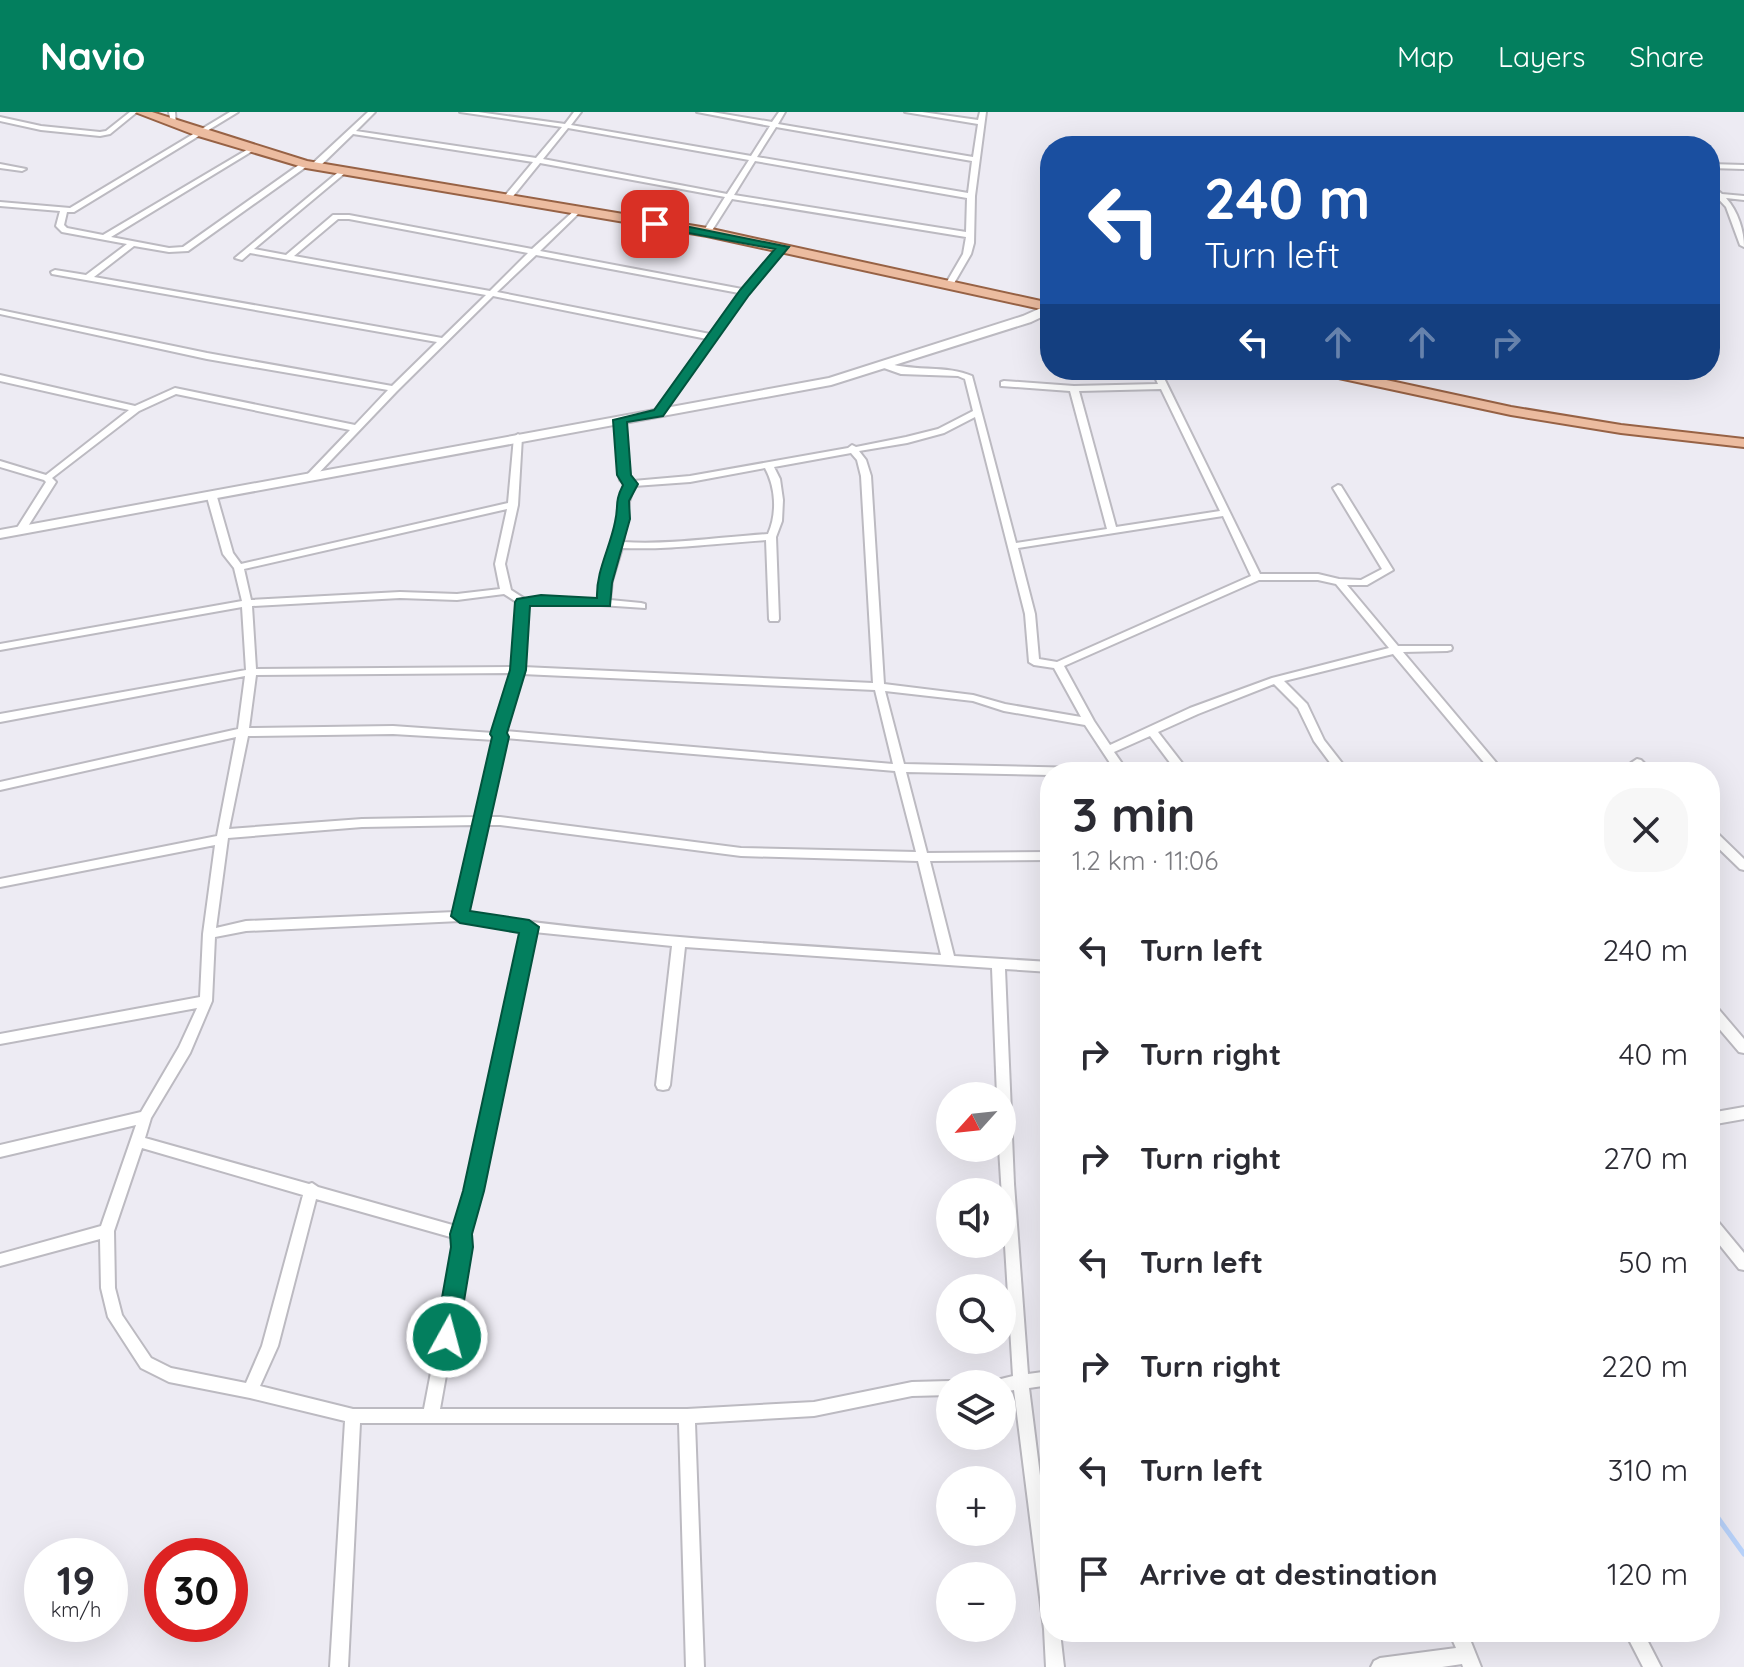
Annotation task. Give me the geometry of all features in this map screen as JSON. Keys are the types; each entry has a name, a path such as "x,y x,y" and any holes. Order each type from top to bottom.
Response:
{"main road":[{"path":"141,112 173,118 199,133 310,165 707,232 1040,306"},
{"path":"1367,380 1511,411 1621,429 1744,443"}],"street":[{"path":"0,119 41,128 100,134 108,133 134,112"},
{"path":"0,204 71,210 235,112"},
{"path":"64,211 60,226 65,230 169,250 185,249 310,165 372,112"},
{"path":"463,112 566,126 971,196"},
{"path":"507,198 578,112"},
{"path":"700,112 977,160"},
{"path":"707,232 782,112"},
{"path":"908,112 982,123"},
{"path":"949,285 967,254 971,235 971,196 983,112"},
{"path":"352,132 537,160 729,196 971,235"},
{"path":"105,237 252,149"},
{"path":"0,166 22,169"},
{"path":"1720,166 1744,167"},
{"path":"239,258 342,171"},
{"path":"1720,194 1742,234 1744,245"},
{"path":"1723,196 1744,198"},
{"path":"310,477 394,389 576,211"},
{"path":"288,257 336,217 744,292"},
{"path":"87,278 133,243"},
{"path":"658,413 744,292 783,247"},
{"path":"248,250 711,337"},
{"path":"55,272 445,341"},
{"path":"0,312 207,356 394,389"},
{"path":"0,534 831,381 887,366 1040,313"},
{"path":"887,366 901,371 960,374 969,378 1033,629 1034,662 1058,665 1257,577 1318,577 1363,583 1388,570 1338,488"},
{"path":"0,378 136,409"},
{"path":"1162,380 1257,577"},
{"path":"1004,384 1074,389 1165,386"},
{"path":"1074,389 1112,531"},
{"path":"47,478 136,409 175,391 356,428"},
{"path":"620,420 624,475 631,484 690,479 941,431 976,413"},
{"path":"506,591 500,564 513,505 518,437"},
{"path":"852,448 866,476 879,687 925,856 949,960"},
{"path":"0,464 47,478 51,482 20,531"},
{"path":"767,464 773,470 777,495 777,529 771,537 774,619"},
{"path":"605,603 604,583 623,519 622,501 631,484"},
{"path":"212,497 228,554 239,567 247,603 251,672 209,934 206,1001 185,1049 145,1117 107,1231 108,1288 115,1317 146,1363 169,1375 353,1416 687,1416 814,1409 912,1389 936,1388"},
{"path":"239,567 513,505"},
{"path":"1013,546 1227,513"},
{"path":"615,545 658,547 771,537"},
{"path":"1339,582 1490,762"},
{"path":"0,647 247,603 400,595 457,597 506,591 523,602 541,600 641,606"},
{"path":"460,916 500,735 518,670 523,602"},
{"path":"1109,750 1276,680 1398,649 1447,648"},
{"path":"1058,665 1089,722 1116,762"},
{"path":"0,718 251,672 518,670 879,687 973,698 1004,707 1089,722"},
{"path":"1276,680 1303,706 1319,741 1335,762"},
{"path":"0,786 243,732 393,730 500,735 899,768 1040,771"},
{"path":"1152,731 1175,762"},
{"path":"0,883 224,836 362,823 500,821 741,852 1040,856"},
{"path":"1720,843 1744,866"},
{"path":"209,934 246,926 460,916 529,927 679,942 1040,966"},
{"path":"431,1415 462,1247 461,1234 474,1191 529,927"},
{"path":"663,1085 679,942"},
{"path":"998,962 1007,1184 1021,1382 1040,1541"},
{"path":"0,1039 206,1001"},
{"path":"1720,1020 1744,1048"},
{"path":"1720,1117 1744,1113"},
{"path":"0,1151 145,1117"},
{"path":"137,1141 461,1234"},
{"path":"250,1391 270,1346 312,1189"},
{"path":"0,1260 107,1231"},
{"path":"1720,1234 1744,1264"},
{"path":"1016,1383 1040,1379"},
{"path":"339,1667 353,1416"},
{"path":"687,1416 695,1667"},
{"path":"1052,1642 1055,1667"},
{"path":"1380,1667 1470,1661 1462,1642"},
{"path":"1639,1642 1652,1667"}],"waterway":[{"path":"1720,1521 1744,1554"}],"route":[{"path":"447,1337 462,1247 461,1234 474,1191 529,927 460,916 501,737 498,734 518,670 523,602 605,603 604,583 623,519 622,501 631,484 624,475 620,420 658,413 744,292 783,247 655,224"}]}
